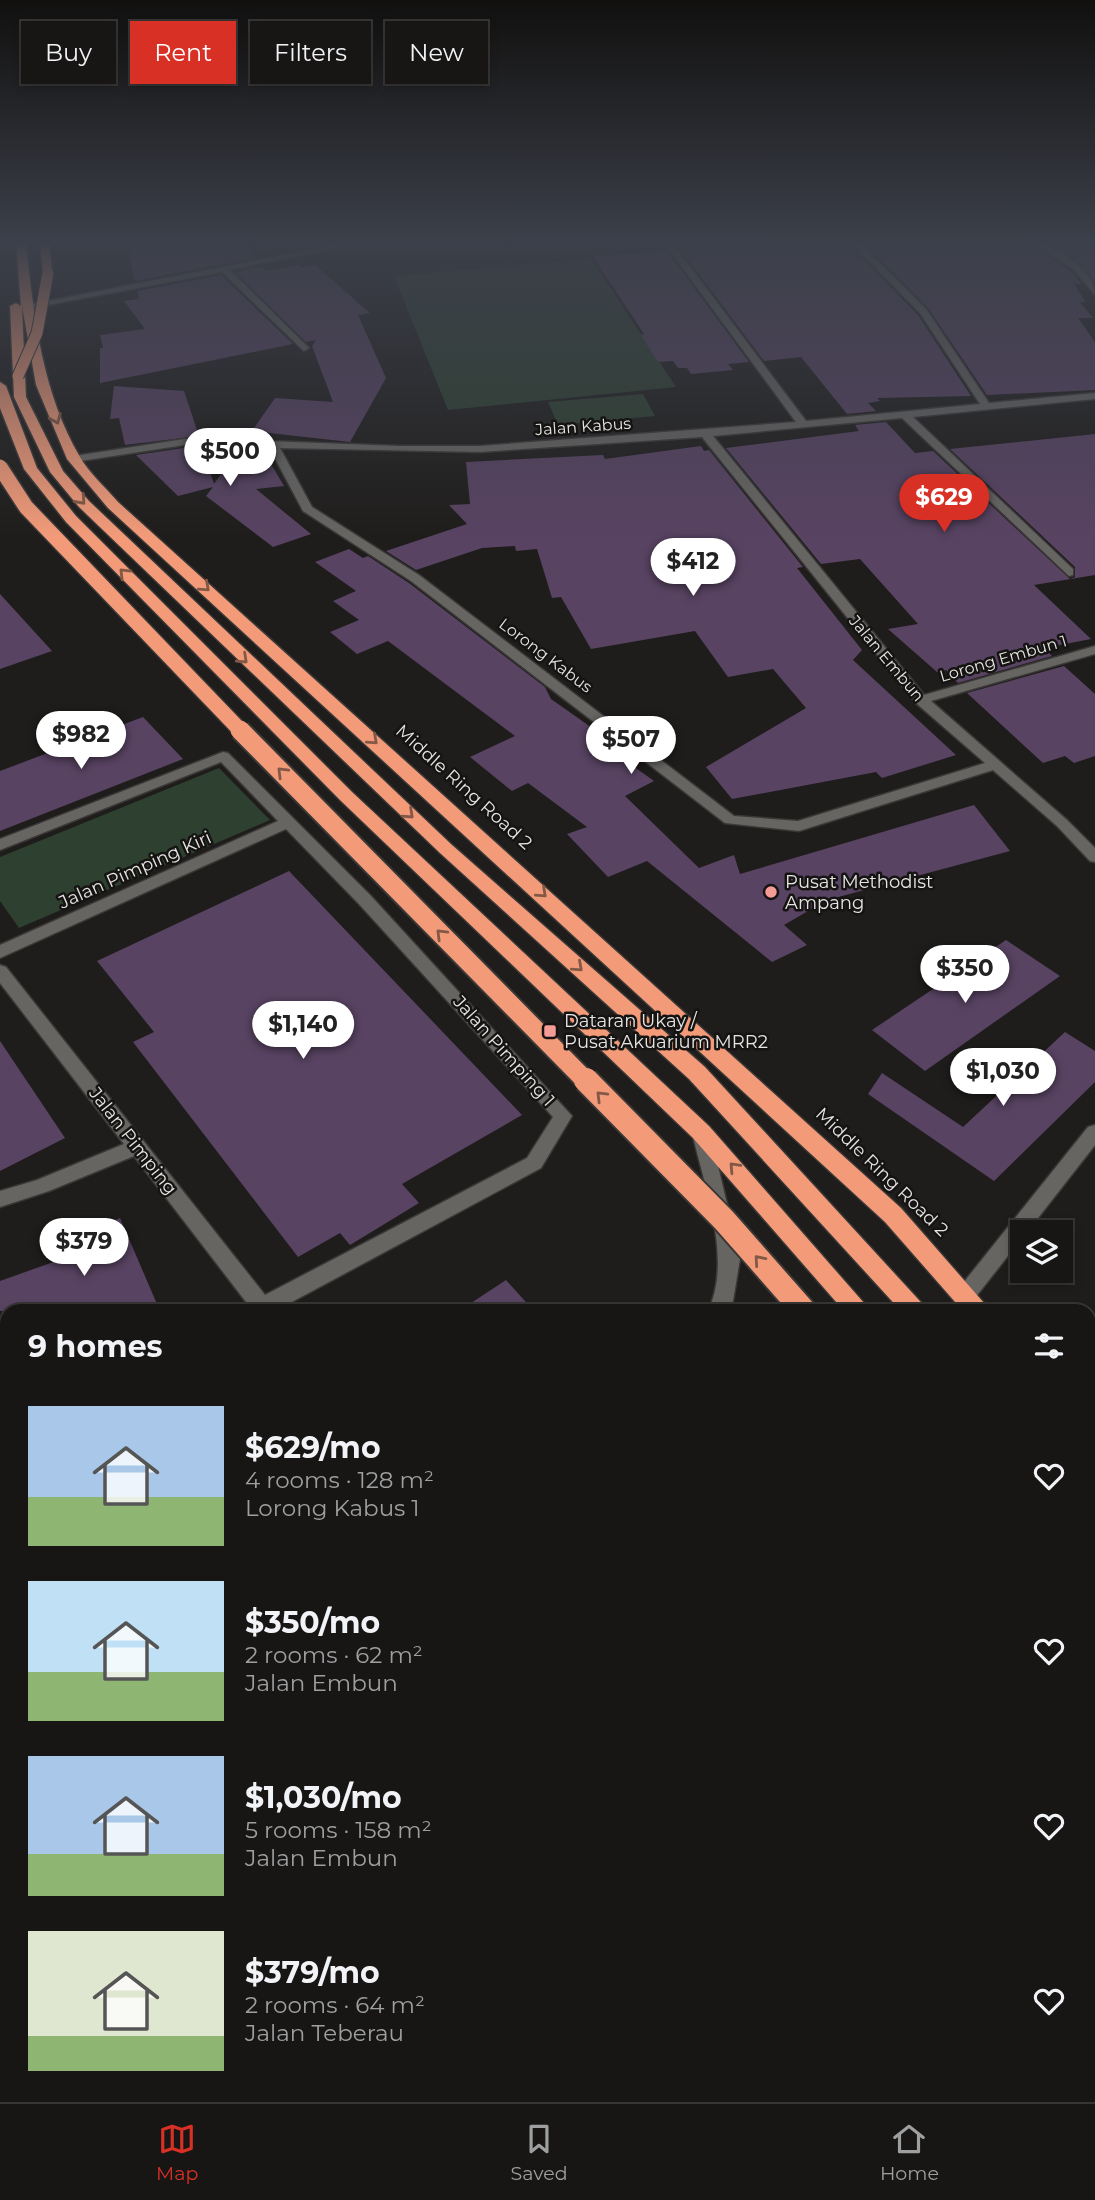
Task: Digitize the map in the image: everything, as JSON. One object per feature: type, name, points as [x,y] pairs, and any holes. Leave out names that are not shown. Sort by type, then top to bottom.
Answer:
[{"type":"highway","points":[[17,342],[20,397],[31,424],[57,472],[84,504],[216,633],[446,849],[697,1073],[911,1304]]},
{"type":"highway","points":[[18,376],[33,342]]},
{"type":"highway","name":"Middle Ring Road 2","points":[[34,342],[42,385],[74,459],[113,505],[893,1215],[974,1304]]},
{"type":"highway","points":[[0,386],[31,469],[71,519],[346,796],[701,1132],[853,1304]]},
{"type":"highway","points":[[0,467],[36,517],[253,743],[724,1220],[798,1304]]},
{"type":"street","points":[[298,342],[304,348]]},
{"type":"street","points":[[742,342],[804,425]]},
{"type":"street","points":[[944,342],[986,406]]},
{"type":"street","name":"Jalan Kabus","points":[[74,459],[191,441],[480,449],[705,434],[1095,396]]},
{"type":"street","points":[[1078,398],[1095,408]]},
{"type":"street","points":[[904,414],[1069,572]]},
{"type":"street","name":"Jalan Embun","points":[[705,434],[921,700],[1062,823],[1095,857]]},
{"type":"street","name":"Lorong Kabus","points":[[273,444],[307,509],[415,578],[730,820],[799,827],[994,765]]},
{"type":"street","name":"Lorong Embun 1","points":[[921,700],[1095,650]]},
{"type":"street","name":"Jalan Pimping 1","points":[[0,845],[223,756],[286,823],[365,900],[563,1116],[534,1163],[272,1304]]},
{"type":"street","name":"Jalan Pimping Kiri","points":[[0,952],[286,823]]},
{"type":"street","name":"Jalan Pimping","points":[[0,971],[259,1304]]},
{"type":"street","points":[[701,1132],[730,1259],[722,1304]]},
{"type":"street","points":[[967,1293],[1095,1132]]},
{"type":"street","points":[[0,1199],[42,1186],[137,1147]]},
{"type":"green space","points":[[421,342],[646,342],[676,387],[448,410]]},
{"type":"green space","points":[[643,394],[655,416],[558,425],[548,402]]},
{"type":"green space","points":[[219,768],[270,820],[19,928],[0,901],[0,857]]},
{"type":"building","points":[[102,342],[293,344],[100,383],[100,348],[103,348]]},
{"type":"building","points":[[315,342],[370,342],[386,378],[350,442],[252,431],[255,438],[247,438],[275,398],[333,402],[312,346]]},
{"type":"building","points":[[645,342],[734,342],[749,362],[728,364],[733,370],[691,374],[687,368],[678,368],[673,361],[658,362]]},
{"type":"building","points":[[750,342],[936,342],[971,396],[877,398],[880,401],[868,403],[876,411],[847,414],[801,357],[764,361]]},
{"type":"building","points":[[951,342],[1095,342],[1095,390],[987,395]]},
{"type":"building","points":[[114,386],[184,391],[199,436],[125,445],[119,418],[110,419]]},
{"type":"building","points":[[886,422],[915,453],[933,451],[1070,579],[1075,577],[1075,567],[950,449],[1095,434],[1095,575],[1034,585],[1091,639],[1044,648],[1052,656],[958,683],[946,670],[937,672],[888,629],[918,624],[860,559],[821,564],[726,448],[859,431],[855,425]]},
{"type":"building","points":[[701,446],[704,451],[709,450],[803,567],[797,568],[862,650],[853,660],[956,755],[882,778],[876,772],[732,799],[706,767],[806,708],[773,669],[728,677],[695,631],[591,649],[561,597],[552,598],[537,549],[516,551],[515,546],[482,548],[416,570],[386,551],[467,524],[449,505],[470,504],[466,462],[603,455],[605,459]]},
{"type":"building","points":[[202,447],[214,484],[239,448],[262,449],[284,486],[256,489],[311,534],[273,547],[206,496],[213,487],[178,496],[136,455]]},
{"type":"building","points":[[349,549],[363,558],[368,556],[409,583],[545,687],[551,699],[612,742],[605,746],[654,781],[625,796],[699,868],[734,855],[740,874],[974,805],[1010,851],[827,900],[784,925],[807,945],[772,962],[647,861],[608,877],[567,834],[587,827],[528,783],[512,791],[470,757],[515,736],[388,641],[357,654],[330,632],[359,620],[333,601],[356,591],[315,562]]},
{"type":"building","points":[[0,594],[52,651],[0,669]]},
{"type":"building","points":[[1064,666],[1095,694],[1095,756],[1074,763],[1065,756],[1043,763],[967,693]]},
{"type":"building","points":[[143,717],[183,759],[0,831],[0,771]]},
{"type":"building","points":[[289,871],[522,1115],[402,1184],[419,1203],[350,1245],[340,1233],[298,1257],[133,1042],[154,1032],[97,961]]},
{"type":"building","points":[[1006,940],[1060,976],[925,1071],[872,1030]]},
{"type":"building","points":[[1065,1032],[1095,1051],[1095,1082],[994,1181],[868,1094],[882,1073],[963,1127]]},
{"type":"building","points":[[0,1041],[65,1138],[0,1171]]},
{"type":"building","points":[[120,1218],[157,1304],[0,1304],[0,1281],[59,1260],[54,1246]]},
{"type":"building","points":[[506,1280],[528,1304],[470,1304]]},
{"type":"place","name":"Pusat Methodist Ampang","points":[[771,892]]},
{"type":"place","name":"Dataran Ukay / Pusat Akuarium MRR2","points":[[550,1031]]}]
